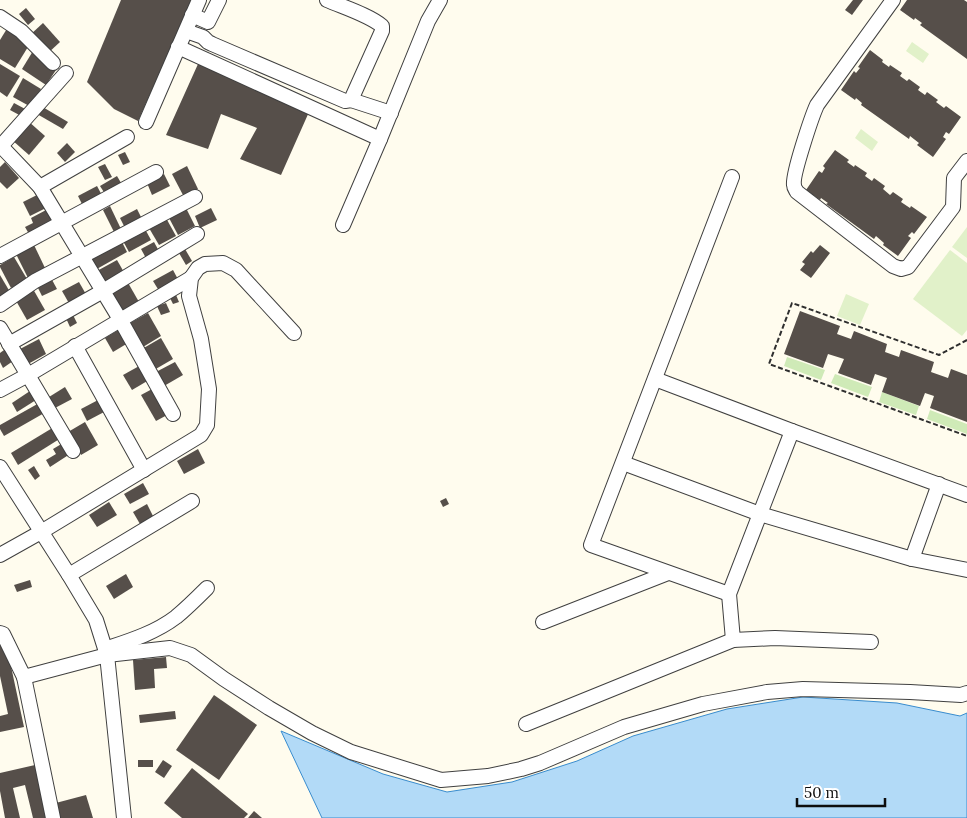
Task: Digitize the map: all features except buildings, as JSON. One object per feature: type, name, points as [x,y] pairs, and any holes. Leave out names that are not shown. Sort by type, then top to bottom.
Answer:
[{"type":"street","points":[[146,122],[199,0]]},
{"type":"street","points":[[203,37],[219,0]]},
{"type":"street","points":[[327,0],[370,18],[382,26],[382,31],[352,100]]},
{"type":"street","points":[[343,225],[428,20],[440,0]]},
{"type":"street","points":[[893,0],[817,105],[812,115],[793,184],[797,192],[892,266],[901,269],[908,267],[953,207],[954,178],[967,161]]},
{"type":"street","points":[[192,15],[208,22]]},
{"type":"street","points":[[0,17],[21,31],[53,63]]},
{"type":"street","points":[[186,30],[203,37],[208,42],[221,48],[345,101],[352,100],[391,113]]},
{"type":"street","points":[[178,48],[380,138]]},
{"type":"street","points":[[66,73],[1,146],[40,187],[121,321],[173,414]]},
{"type":"street","points":[[40,187],[127,137]]},
{"type":"street","points":[[0,256],[156,172]]},
{"type":"street","points":[[729,594],[591,545],[732,177]]},
{"type":"street","points":[[0,305],[36,281],[195,197]]},
{"type":"street","points":[[9,344],[103,291],[196,234]]},
{"type":"street","points":[[0,390],[121,321],[191,278],[198,268],[206,264],[223,263],[236,270],[294,333]]},
{"type":"street","points":[[0,555],[201,435],[207,425],[208,389],[201,339],[189,296],[191,278]]},
{"type":"street","points":[[0,328],[73,451]]},
{"type":"street","points":[[75,346],[144,470]]},
{"type":"street","points":[[655,379],[967,495]]},
{"type":"street","points":[[733,640],[729,594],[792,431]]},
{"type":"street","points":[[623,463],[760,514],[912,559],[967,570]]},
{"type":"street","points":[[0,467],[96,620],[106,652],[124,818]]},
{"type":"street","points":[[912,559],[938,484]]},
{"type":"street","points":[[69,575],[192,501]]},
{"type":"street","points":[[543,622],[668,573]]},
{"type":"street","points":[[24,677],[106,652],[147,633],[175,618],[208,588]]},
{"type":"street","points":[[0,633],[3,634],[24,677],[53,818]]},
{"type":"street","points":[[526,724],[733,640],[774,638],[871,642]]},
{"type":"street","points":[[106,652],[170,648],[180,650],[191,655],[268,708],[312,733],[351,752],[441,780],[488,776],[521,769],[540,763],[624,727],[703,704],[767,692],[803,689],[961,695],[967,693]]},
{"type":"path","points":[[967,340],[939,355],[792,302],[769,364],[967,436]]},
{"type":"green space","points":[[912,42],[929,54],[923,63],[906,51]]},
{"type":"green space","points":[[861,129],[878,142],[872,151],[855,138]]},
{"type":"green space","points":[[967,227],[967,258],[952,247]]},
{"type":"green space","points":[[950,250],[967,263],[967,330],[962,336],[913,299]]},
{"type":"green space","points":[[846,294],[869,304],[860,325],[837,316]]},
{"type":"green space","points":[[787,357],[825,370],[821,380],[784,366]]},
{"type":"green space","points":[[835,374],[872,387],[868,397],[831,383]]},
{"type":"green space","points":[[882,392],[919,406],[916,415],[879,402]]},
{"type":"green space","points":[[930,410],[967,424],[967,434],[927,419]]},
{"type":"water","points":[[803,697],[897,703],[960,716],[967,713],[967,818],[322,818],[281,731],[383,774],[447,792],[512,782],[577,761],[633,736],[727,709]]}]
